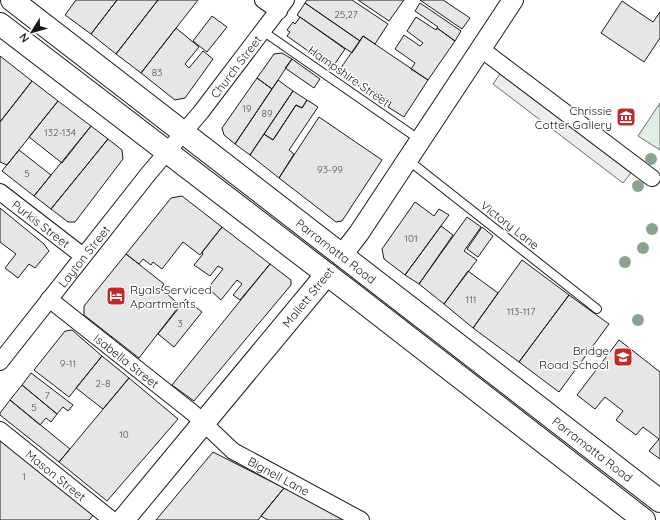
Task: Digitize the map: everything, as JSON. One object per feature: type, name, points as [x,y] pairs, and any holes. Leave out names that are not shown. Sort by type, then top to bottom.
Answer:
[{"type":"main road","name":"Parramatta Road","points":[[12,0],[660,501]]},
{"type":"main road","name":"Parramatta Road","points":[[0,24],[327,274],[644,520]]},
{"type":"main road","name":"Mallett Street","points":[[123,520],[342,255]]},
{"type":"street","points":[[263,0],[283,6]]},
{"type":"street","name":"Mallett Street","points":[[342,255],[359,233],[513,0]]},
{"type":"street","name":"Church Street","points":[[167,152],[201,112],[283,6]]},
{"type":"street","points":[[481,49],[652,178]]},
{"type":"street","name":"Layton Street","points":[[0,362],[167,152]]},
{"type":"street","name":"Purkis Street","points":[[0,192],[83,256]]},
{"type":"street","name":"Isabella Street","points":[[49,299],[204,423]]},
{"type":"street","name":"Bignell Lane","points":[[204,423],[233,451],[361,520]]},
{"type":"street","name":"Mason Street","points":[[0,430],[112,520]]},
{"type":"lane","name":"Hampshire Street","points":[[264,32],[420,140]]},
{"type":"lane","name":"Victory Lane","points":[[407,160],[597,309]]},
{"type":"green space","points":[[660,103],[660,150],[638,136]]},
{"type":"shaded area","points":[[500,74],[631,173],[623,183],[493,84]]},
{"type":"building","points":[[76,0],[117,0],[91,34],[65,15]]},
{"type":"building","points":[[117,0],[158,0],[116,54],[91,34]]},
{"type":"building","points":[[158,0],[198,0],[141,73],[116,54]]},
{"type":"building","points":[[307,0],[352,0],[388,24],[375,44],[363,36],[360,41],[305,3]]},
{"type":"building","points":[[358,0],[404,0],[389,21]]},
{"type":"building","points":[[420,0],[443,0],[470,18],[462,29]]},
{"type":"building","points":[[622,1],[653,22],[660,12],[660,38],[644,62],[601,33]]},
{"type":"building","points":[[305,3],[360,41],[352,53],[297,15]]},
{"type":"building","points":[[420,3],[461,31],[455,41],[415,11]]},
{"type":"building","points":[[212,16],[227,27],[207,52],[193,41]]},
{"type":"building","points":[[300,17],[345,49],[332,68],[287,36],[290,32],[287,30],[293,22],[295,24]]},
{"type":"building","points":[[416,17],[436,30],[437,28],[455,41],[428,80],[411,69],[415,63],[395,49],[404,35],[420,46],[423,43],[407,31]]},
{"type":"building","points":[[176,28],[199,47],[185,64],[189,68],[203,51],[213,59],[185,98],[175,100],[141,73]]},
{"type":"building","points":[[363,36],[428,80],[404,117],[388,107],[391,102],[369,87],[366,91],[338,72]]},
{"type":"building","points":[[282,53],[292,59],[272,89],[257,78],[274,54]]},
{"type":"building","points":[[0,56],[32,81],[0,122]]},
{"type":"building","points":[[292,59],[320,79],[314,88],[285,68]]},
{"type":"building","points":[[257,78],[272,89],[235,144],[224,135],[222,128]]},
{"type":"building","points":[[278,80],[293,91],[250,155],[235,144]]},
{"type":"building","points":[[32,81],[58,101],[7,165],[0,162],[0,122]]},
{"type":"building","points":[[293,91],[307,100],[302,108],[296,105],[273,140],[264,134]]},
{"type":"building","points":[[307,100],[318,107],[289,150],[294,154],[279,178],[250,155],[264,134],[273,140],[296,105],[302,108]]},
{"type":"building","points":[[58,101],[91,126],[62,163],[29,137]]},
{"type":"building","points":[[319,117],[382,160],[342,221],[336,222],[279,178]]},
{"type":"building","points":[[91,126],[108,139],[51,209],[34,196]]},
{"type":"building","points":[[108,139],[122,150],[123,159],[75,222],[68,222],[51,209]]},
{"type":"building","points":[[19,150],[51,175],[34,196],[2,171]]},
{"type":"building","points":[[182,196],[222,227],[200,255],[183,242],[162,269],[153,262],[151,265],[143,259],[139,264],[126,254],[171,198]]},
{"type":"building","points":[[415,202],[434,216],[439,209],[449,215],[405,275],[384,259],[382,249]]},
{"type":"building","points":[[0,208],[44,244],[49,251],[35,268],[29,264],[18,278],[5,268],[16,254],[0,242]]},
{"type":"building","points":[[467,217],[481,227],[464,251],[477,260],[444,304],[419,284]]},
{"type":"building","points":[[441,226],[453,235],[419,284],[405,275]]},
{"type":"building","points":[[222,227],[270,264],[240,300],[233,295],[242,284],[237,280],[221,300],[208,288],[223,269],[218,266],[210,276],[194,265],[203,254],[202,252]]},
{"type":"building","points":[[482,227],[493,236],[478,257],[467,249]]},
{"type":"building","points":[[126,254],[164,284],[161,289],[180,305],[139,358],[84,315],[84,306]]},
{"type":"building","points":[[522,260],[569,295],[519,362],[473,328]]},
{"type":"building","points":[[270,264],[291,280],[291,285],[194,401],[172,385]]},
{"type":"building","points":[[468,271],[498,293],[473,328],[444,304]]},
{"type":"building","points":[[569,295],[609,324],[559,392],[519,362]]},
{"type":"building","points":[[186,299],[202,312],[174,347],[158,334]]},
{"type":"building","points":[[72,330],[102,356],[69,397],[34,370],[65,331]]},
{"type":"building","points":[[619,340],[660,372],[660,459],[649,451],[659,439],[643,427],[636,435],[616,420],[623,411],[605,397],[595,409],[577,395]]},
{"type":"building","points":[[102,356],[129,378],[103,409],[76,388]]},
{"type":"building","points":[[31,373],[73,405],[68,411],[63,407],[57,414],[22,385]]},
{"type":"building","points":[[129,378],[178,419],[107,501],[59,462]]},
{"type":"building","points":[[22,385],[57,414],[51,422],[46,418],[40,425],[10,400]]},
{"type":"building","points":[[10,400],[70,449],[59,462],[0,415]]},
{"type":"building","points":[[0,439],[95,513],[89,520],[0,520]]},
{"type":"building","points":[[213,452],[284,488],[258,520],[156,520]]},
{"type":"building","points":[[284,488],[346,520],[268,520],[261,516]]},
{"type":"place","name":"Chrissie Cotter Gallery","points":[[626,117]]},
{"type":"place","name":"Ryals Serviced Apartments","points":[[116,296]]},
{"type":"place","name":"Bridge Road School","points":[[623,357]]}]
